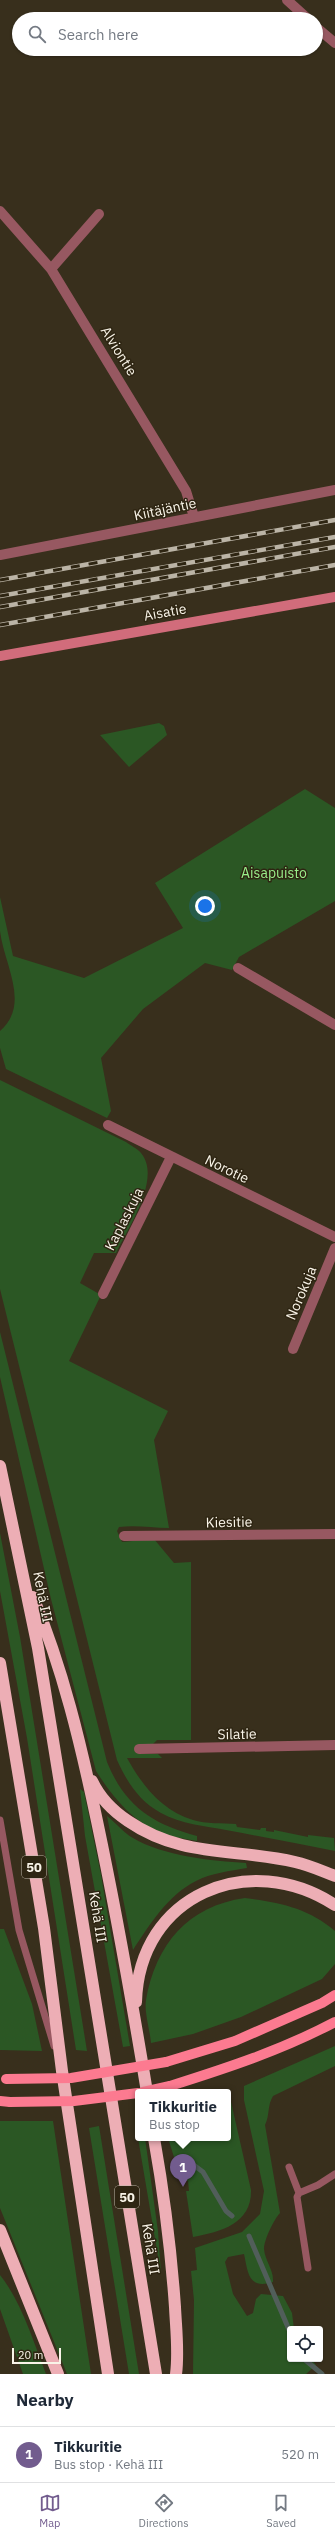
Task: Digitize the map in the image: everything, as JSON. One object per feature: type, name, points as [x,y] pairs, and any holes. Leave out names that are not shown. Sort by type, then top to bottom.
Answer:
[{"type":"highway","name":"Kehä III","points":[[0,1466],[38,1648],[156,2374]]},
{"type":"highway","points":[[23,1571],[52,1643],[85,1765],[146,2089]]},
{"type":"highway","name":"50","points":[[0,1663],[44,1928],[62,2071],[108,2374]]},
{"type":"highway","points":[[85,1765],[96,1790],[115,1812],[154,1837],[183,1847],[295,1862],[335,1876]]},
{"type":"highway","points":[[135,2023],[136,1989],[142,1960],[156,1933],[169,1918],[198,1895],[218,1886],[239,1882],[274,1882],[299,1887],[335,1905]]},
{"type":"highway","points":[[154,2141],[166,2211],[173,2274],[178,2360],[176,2374]]},
{"type":"highway","points":[[0,2230],[58,2374]]},
{"type":"main road","points":[[3,2079],[71,2078],[166,2062],[235,2041],[322,2003],[335,1994]]},
{"type":"main road","points":[[156,2089],[243,2063],[300,2040],[335,2022]]},
{"type":"main road","points":[[5,2101],[74,2101],[135,2093]]},
{"type":"street","points":[[287,0],[300,12]]},
{"type":"street","points":[[323,33],[335,43]]},
{"type":"street","name":"Alviontie","points":[[0,211],[51,269],[186,491],[194,517]]},
{"type":"street","points":[[51,269],[99,214]]},
{"type":"street","name":"Kiitäjäntie","points":[[0,555],[335,490]]},
{"type":"street","name":"Aisatie","points":[[0,656],[335,596]]},
{"type":"street","points":[[238,968],[335,1025]]},
{"type":"street","name":"Norotie","points":[[108,1125],[335,1237]]},
{"type":"street","name":"Kaplaskuja","points":[[103,1294],[171,1157]]},
{"type":"street","name":"Norokuja","points":[[293,1349],[335,1248]]},
{"type":"street","name":"Kiesitie","points":[[124,1536],[335,1534]]},
{"type":"street","name":"Silatie","points":[[139,1749],[335,1745]]},
{"type":"lane","points":[[0,1820],[19,1930],[62,2071]]},
{"type":"lane","points":[[289,2167],[299,2193],[297,2197],[308,2268]]},
{"type":"lane","points":[[299,2193],[318,2185],[335,2174]]},
{"type":"green space","points":[[159,723],[164,726],[167,735],[129,767],[100,735]]},
{"type":"green space","name":"Aisapuisto","points":[[305,789],[335,808],[335,901],[239,957],[232,970],[205,963],[143,1009],[101,1058],[111,1111],[107,1118],[6,1069],[0,1048],[0,1031],[9,1020],[14,1009],[15,996],[0,931],[0,897],[13,956],[84,978],[183,928],[155,883]]},
{"type":"green space","points":[[0,1080],[126,1142],[141,1153],[146,1163],[148,1176],[141,1203],[116,1253],[94,1253],[80,1283],[101,1295],[69,1361],[168,1411],[154,1440],[169,1528],[126,1526],[119,1527],[117,1531],[122,1542],[154,1539],[174,1563],[191,1562],[191,1740],[157,1740],[152,1745],[137,1746],[139,1754],[158,1754],[162,1758],[127,1758],[139,1778],[154,1796],[162,1804],[182,1816],[203,1822],[236,1824],[237,1827],[260,1830],[261,1828],[266,1828],[266,1831],[274,1832],[274,1830],[308,1837],[308,1835],[334,1838],[335,1851],[193,1824],[169,1817],[153,1808],[140,1797],[125,1776],[117,1760],[0,1289]]},
{"type":"green space","points":[[0,1332],[107,1762],[122,1790],[142,1811],[166,1826],[197,1836],[197,1841],[169,1836],[146,1826],[118,1801],[96,1771],[51,1599],[0,1377]]},
{"type":"green space","points":[[0,1533],[20,1637],[87,2051],[76,2050],[27,1738],[0,1591]]},
{"type":"green space","points":[[80,1789],[84,1792],[101,1875],[130,2046],[123,2047],[85,1836]]},
{"type":"green space","points":[[107,1816],[123,1831],[145,1844],[173,1853],[203,1859],[246,1863],[247,1868],[208,1876],[186,1887],[160,1911],[133,1950]]},
{"type":"green space","points":[[245,1898],[293,1907],[325,1923],[335,1931],[335,1964],[322,1979],[241,2017],[193,2034],[151,2043],[146,2000],[151,1980],[167,1945],[178,1931],[191,1919],[207,1909],[225,1902]]},
{"type":"green space","points":[[0,1929],[4,1929],[32,2004],[42,2051],[0,2050]]},
{"type":"green space","points":[[335,2046],[335,2066],[273,2096],[270,2103],[268,2118],[265,2125],[280,2213],[270,2230],[264,2245],[264,2249],[272,2273],[273,2282],[258,2284],[254,2281],[248,2273],[244,2254],[228,2257],[225,2262],[233,2294],[247,2316],[253,2313],[256,2299],[261,2294],[283,2296],[292,2313],[294,2326],[287,2326],[287,2362],[314,2362],[316,2365],[306,2374],[193,2374],[194,2300],[191,2271],[197,2270],[195,2248],[242,2232],[260,2214],[264,2191],[244,2100],[244,2086]]},
{"type":"green space","points":[[231,2102],[251,2190],[250,2201],[241,2218],[224,2229],[193,2237],[186,2191],[189,2191],[188,2181],[185,2181],[183,2173],[179,2173],[169,2141],[231,2141]]},
{"type":"green space","points":[[0,2121],[53,2121],[91,2374],[67,2374],[0,2208]]},
{"type":"green space","points":[[99,2126],[139,2374],[129,2374],[89,2128]]},
{"type":"green space","points":[[139,2141],[145,2141],[158,2231],[161,2274]]},
{"type":"green space","points":[[0,2275],[8,2285],[21,2310],[46,2374],[23,2374],[0,2309]]},
{"type":"waterway","points":[[183,2157],[203,2172],[226,2211],[232,2216]]},
{"type":"waterway","points":[[249,2236],[287,2326]]},
{"type":"waterway","points":[[308,2362],[322,2374]]},
{"type":"railway","points":[[0,580],[335,520]]},
{"type":"railway","points":[[0,596],[335,537]]},
{"type":"railway","points":[[0,607],[335,547]]},
{"type":"railway","points":[[0,625],[335,565]]},
{"type":"place","name":"Tikkuritie","points":[[183,2187]]}]
